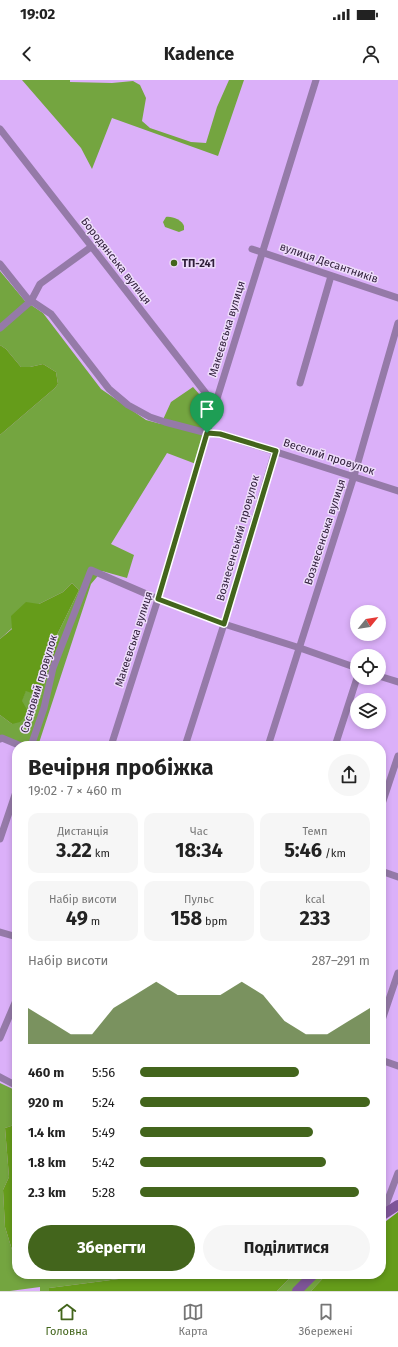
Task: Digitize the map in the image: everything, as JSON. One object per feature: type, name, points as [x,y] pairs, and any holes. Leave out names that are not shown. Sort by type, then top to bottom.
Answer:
[{"type":"street","name":"Макеєвська вулиця","points":[[113,741],[158,599],[215,405],[316,80]]},
{"type":"street","name":"Бородянська вулиця","points":[[0,129],[215,405]]},
{"type":"street","points":[[0,328],[32,301],[40,284],[91,247]]},
{"type":"street","name":"вулиця Десантників","points":[[252,249],[398,298]]},
{"type":"street","name":"Веселий провулок","points":[[0,264],[27,298],[51,314],[109,389],[128,405],[150,417],[207,433],[220,434],[398,491]]},
{"type":"street","points":[[300,382],[331,276]]},
{"type":"street","name":"Вознесенська вулиця","points":[[270,741],[354,476],[398,323]]},
{"type":"street","name":"Вознесенський провулок","points":[[187,741],[224,624],[276,451]]},
{"type":"street","name":"Сосновий провулок","points":[[34,741],[44,708],[53,668],[91,570],[158,599]]},
{"type":"street","points":[[158,599],[224,624],[350,666]]},
{"type":"street","points":[[386,678],[398,682]]},
{"type":"street","points":[[337,741],[355,685]]},
{"type":"street","points":[[1,738],[12,742]]},
{"type":"street","points":[[386,792],[398,756]]},
{"type":"street","points":[[0,839],[12,804]]},
{"type":"street","points":[[386,873],[398,877]]},
{"type":"street","points":[[0,932],[12,936]]},
{"type":"street","points":[[386,1008],[398,973]]},
{"type":"street","points":[[0,1038],[12,1010]]},
{"type":"street","points":[[386,1062],[398,1066]]},
{"type":"street","points":[[0,1078],[12,1084]]},
{"type":"street","points":[[386,1203],[398,1173]]},
{"type":"street","points":[[386,1212],[398,1205]]},
{"type":"street","points":[[297,1291],[309,1279]]},
{"type":"green space","points":[[22,80],[70,80],[70,82],[112,83],[133,81],[140,85],[146,98],[142,121],[150,128],[191,142],[206,143],[217,107],[229,80],[244,80],[218,156],[112,118],[92,169],[81,148]]},
{"type":"green space","points":[[166,217],[179,220],[184,226],[184,230],[179,232],[165,227],[163,222]]},
{"type":"green space","points":[[0,271],[25,301],[43,313],[101,389],[146,420],[161,424],[171,402],[193,387],[213,410],[196,464],[167,453],[111,544],[134,555],[127,578],[102,571],[91,584],[40,741],[12,741],[12,744],[0,739],[0,715],[12,724],[26,690],[40,696],[57,635],[79,590],[72,583],[63,592],[39,604],[0,639],[0,435],[58,384],[56,372],[43,364],[30,367],[21,367],[6,349],[0,345]]},
{"type":"green space","points":[[0,345],[6,349],[21,367],[30,367],[43,364],[56,372],[58,384],[0,435]]},
{"type":"green space","points":[[72,583],[79,590],[57,635],[59,640],[40,696],[26,691],[22,701],[29,713],[20,722],[12,724],[0,715],[0,639],[12,629],[11,616],[26,602],[39,604],[63,592]]},
{"type":"green space","points":[[0,1083],[12,1089],[12,1126],[5,1128],[9,1177],[3,1190],[5,1227],[12,1250],[12,1279],[118,1279],[49,1288],[49,1291],[40,1291],[40,1287],[0,1291]]},
{"type":"green space","points":[[12,1126],[12,1250],[5,1227],[3,1190],[9,1177],[5,1128]]},
{"type":"green space","points":[[398,1212],[398,1291],[311,1291],[322,1279],[386,1279],[386,1221]]},
{"type":"green space","points":[[118,1279],[289,1279],[277,1291],[49,1291],[49,1288]]},
{"type":"green space","points":[[289,1279],[322,1279],[311,1291],[277,1291]]},
{"type":"place","name":"ТП-241","points":[[174,263]]},
{"type":"route","points":[[207,433],[220,434],[276,451],[224,624],[158,599],[207,433]]}]
